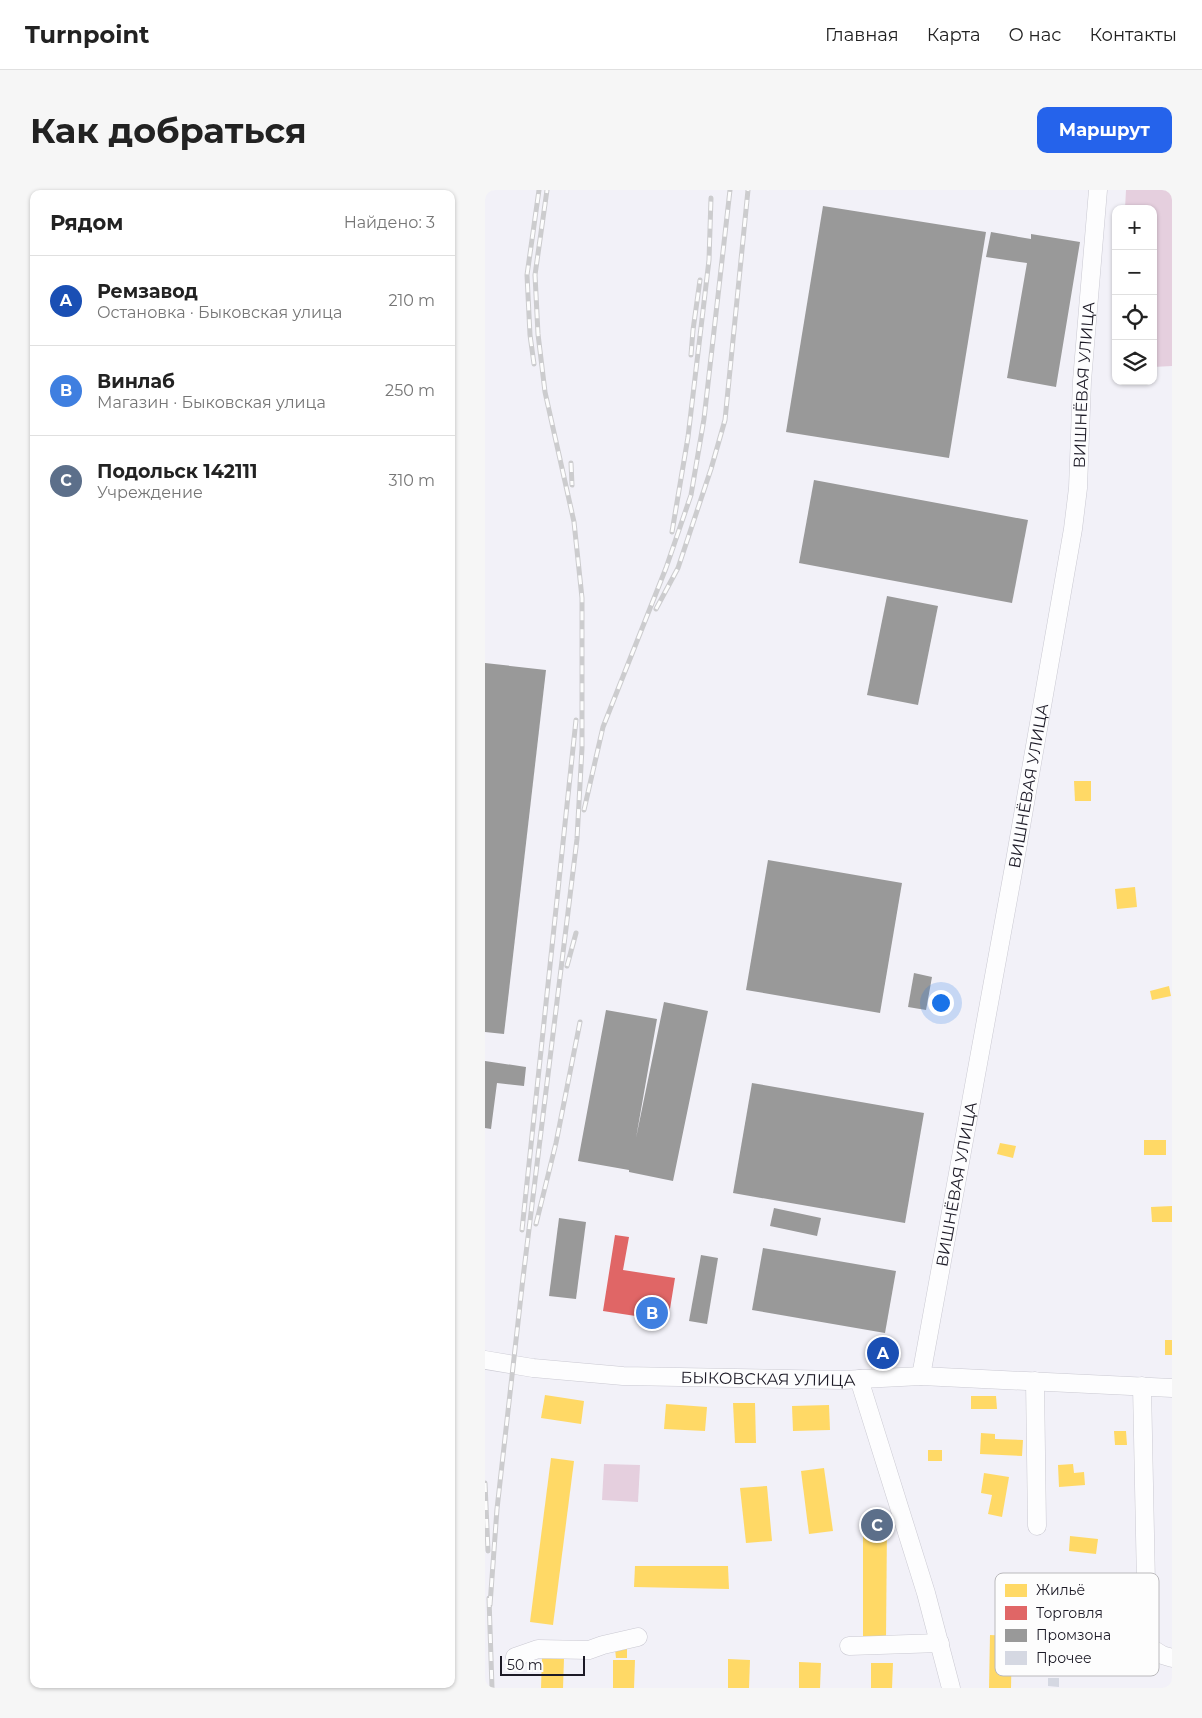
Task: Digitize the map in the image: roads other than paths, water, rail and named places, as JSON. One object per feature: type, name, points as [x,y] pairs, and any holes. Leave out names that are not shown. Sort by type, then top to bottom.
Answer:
[{"type":"street","name":"ВИШНЁВАЯ УЛИЦА","points":[[921,1376],[1015,862],[1073,529],[1077,488],[1082,380],[1098,190]]},
{"type":"street","name":"БЫКОВСКАЯ УЛИЦА","points":[[485,1360],[533,1368],[623,1376],[774,1380],[921,1376],[1172,1388]]},
{"type":"street","points":[[859,1379],[926,1593],[951,1688]]},
{"type":"street","points":[[1035,1381],[1037,1526]]},
{"type":"street","points":[[1142,1386],[1147,1573]]},
{"type":"street","points":[[515,1658],[538,1649],[589,1650],[638,1637]]},
{"type":"street","points":[[849,1646],[940,1644]]},
{"type":"street","points":[[1159,1653],[1172,1658]]},
{"type":"railway","points":[[534,364],[530,335],[527,275],[539,190]]},
{"type":"railway","points":[[490,1605],[497,1509],[523,1278],[577,839],[582,748],[582,598],[574,522],[545,392],[538,334],[535,275],[547,190]]},
{"type":"railway","points":[[584,810],[603,727],[666,568],[691,495],[704,419],[730,190]]},
{"type":"railway","points":[[656,609],[678,568],[725,420],[748,190]]},
{"type":"railway","points":[[672,532],[688,437],[709,260],[711,198]]},
{"type":"railway","points":[[691,355],[700,280]]},
{"type":"railway","points":[[571,463],[572,485]]},
{"type":"railway","points":[[522,1230],[576,720]]},
{"type":"railway","points":[[567,966],[576,933]]},
{"type":"railway","points":[[536,1224],[556,1143],[580,1022]]},
{"type":"railway","points":[[485,1483],[488,1551]]},
{"type":"railway","points":[[489,1598],[492,1688]]},
{"type":"place","name":"Винлаб","points":[[652,1313]]},
{"type":"place","name":"Ремзавод","points":[[883,1353]]},
{"type":"place","name":"Подольск 142111","points":[[877,1525]]}]
